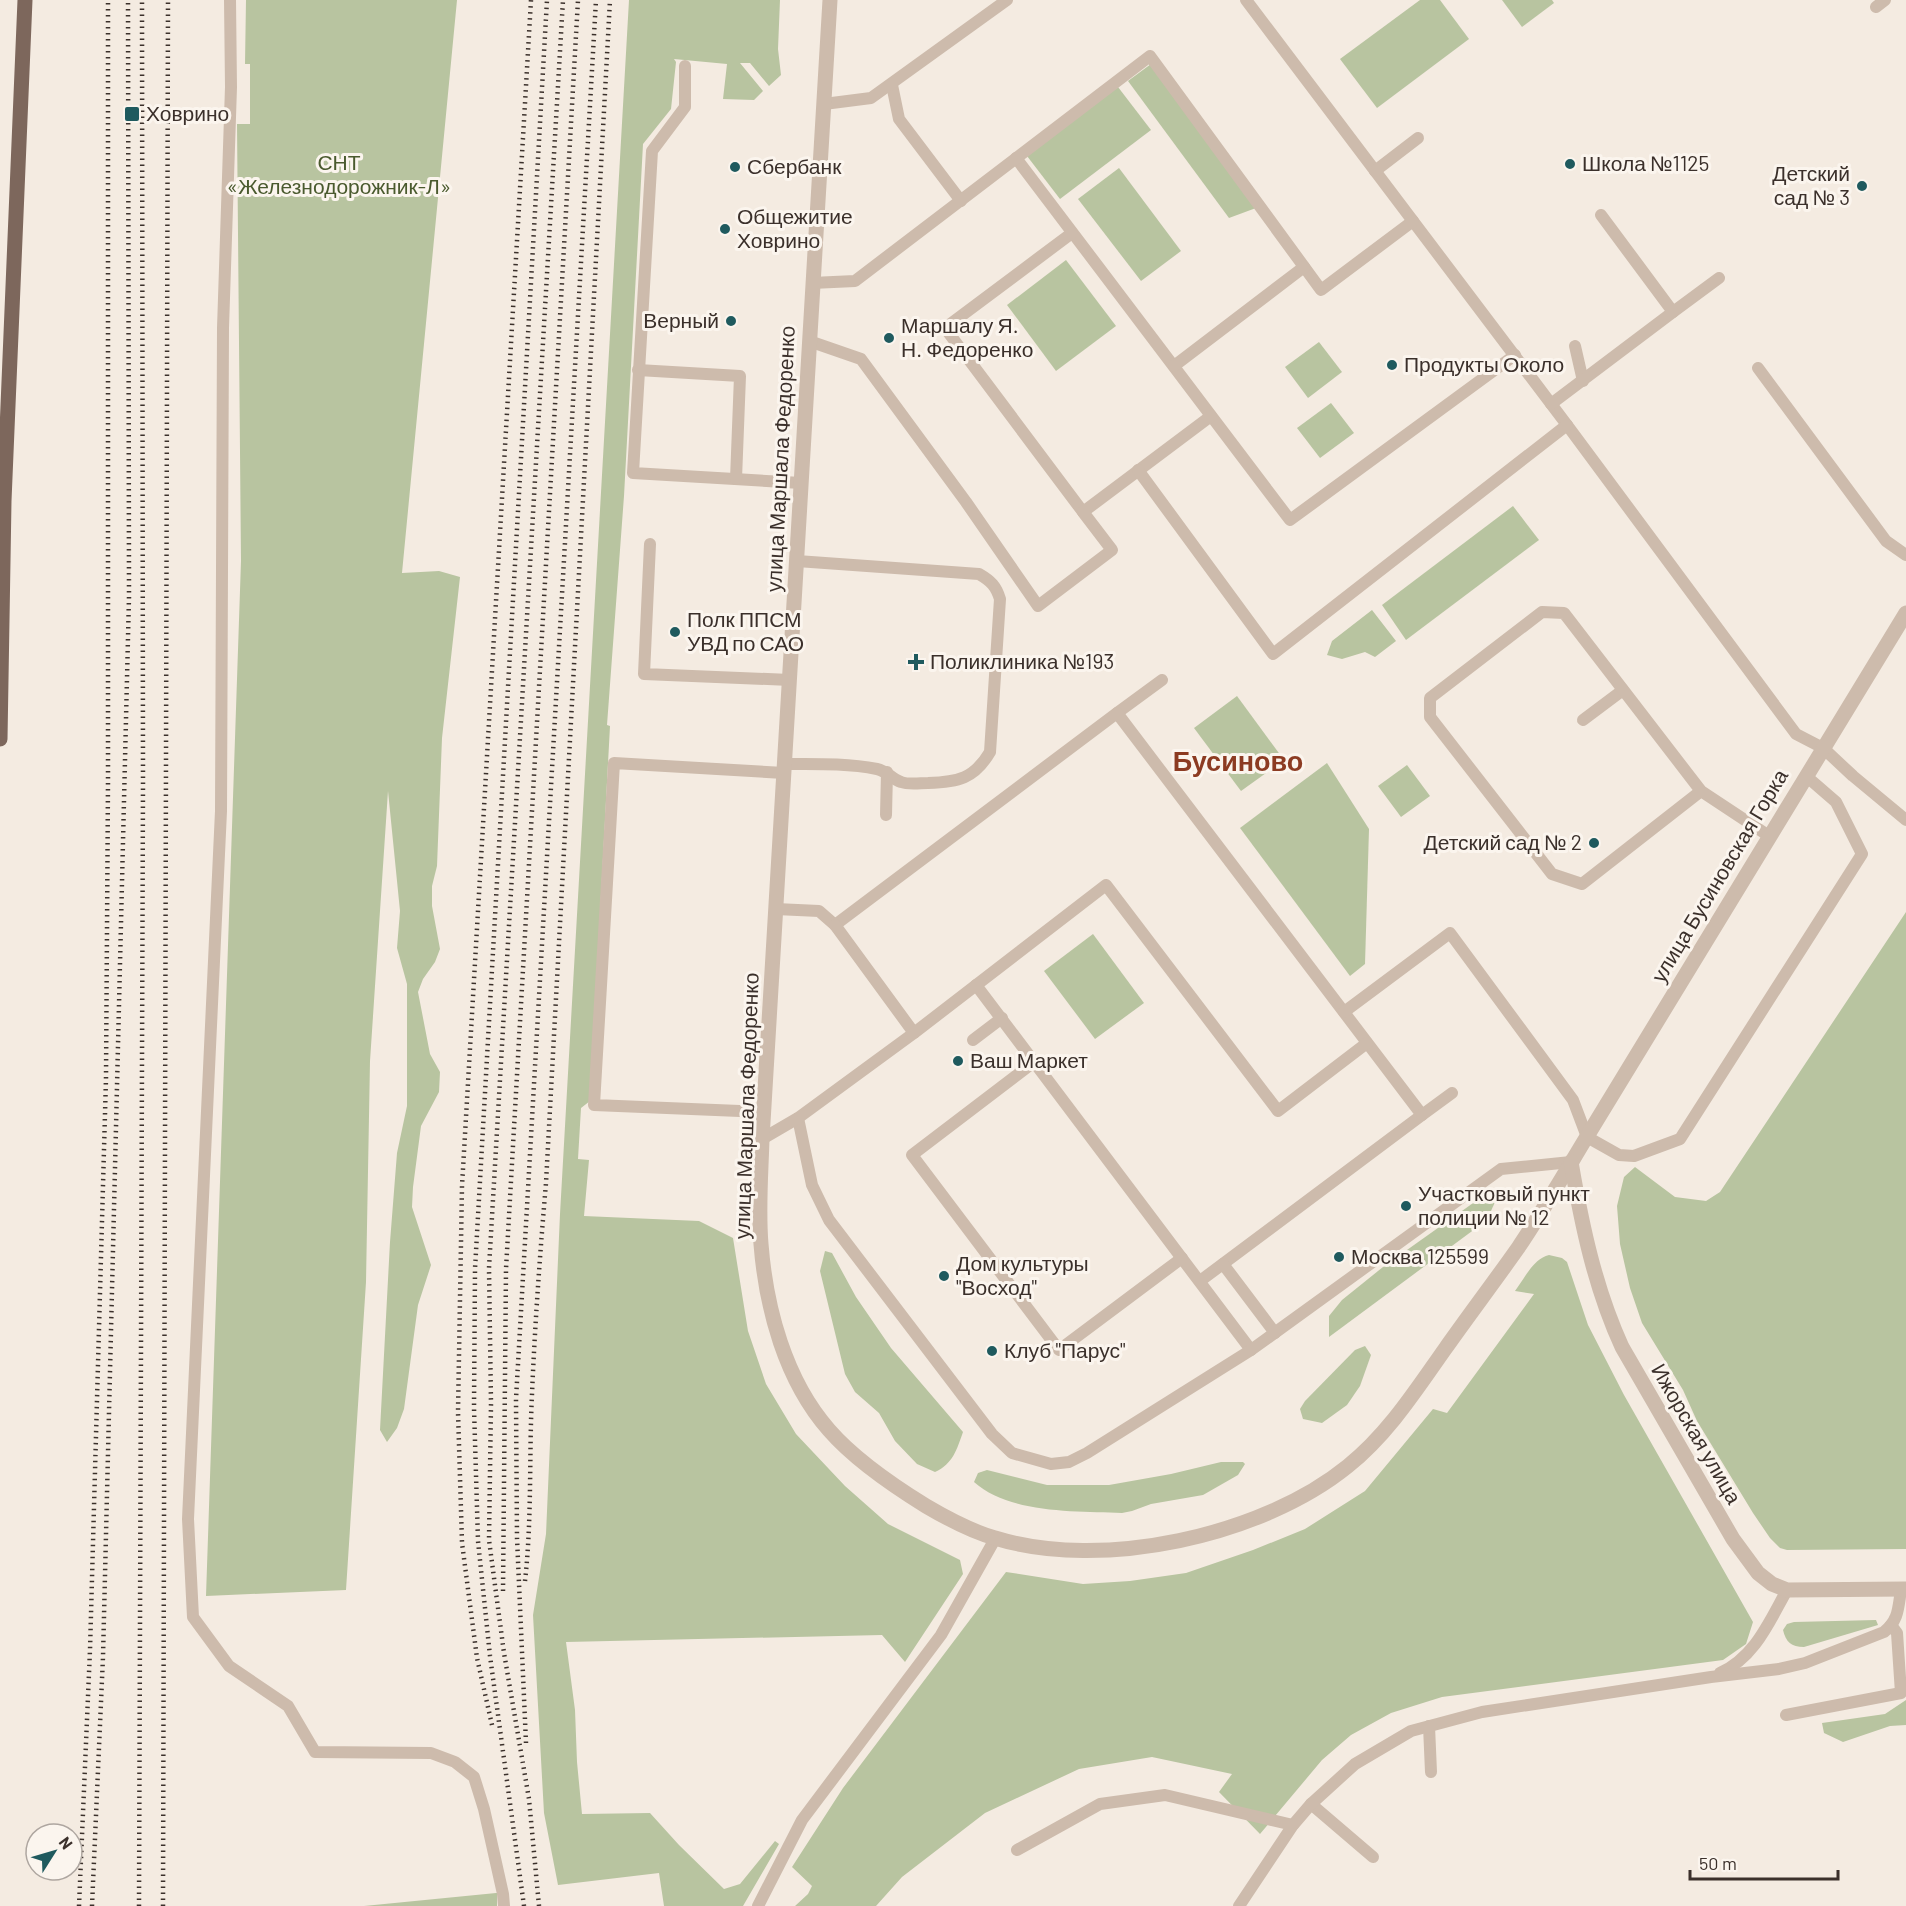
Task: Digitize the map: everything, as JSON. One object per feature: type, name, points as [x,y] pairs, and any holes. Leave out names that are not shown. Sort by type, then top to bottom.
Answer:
[{"type":"main road","points":[[0,739],[4,501],[25,0]]},
{"type":"street","name":"улица Маршала Федоренко","points":[[830,0],[762,1139],[760,1212],[761,1246],[767,1290],[786,1356],[799,1386],[825,1426],[841,1443],[892,1484],[957,1524],[995,1539],[1053,1550],[1083,1551],[1113,1550],[1182,1540],[1216,1532],[1247,1523],[1294,1502],[1327,1482],[1370,1447],[1403,1407],[1518,1247],[1571,1162]]},
{"type":"street","name":"улица Бусиновская Горка","points":[[1571,1162],[1906,613]]},
{"type":"street","name":"Ижорская улица","points":[[1571,1162],[1581,1218],[1600,1295],[1622,1347],[1733,1539],[1758,1573],[1772,1584],[1787,1590],[1904,1590]]},
{"type":"lane","points":[[230,0],[231,87],[223,328],[221,811],[188,1519],[193,1617],[229,1666],[288,1706],[315,1752],[431,1753],[454,1762],[474,1777],[489,1830],[504,1906]]},
{"type":"lane","points":[[824,104],[871,98],[1007,0]]},
{"type":"lane","points":[[1246,0],[1567,425],[1796,734],[1823,748],[1906,819]]},
{"type":"lane","points":[[812,282],[855,281],[1150,56],[1321,290],[1413,221]]},
{"type":"lane","points":[[685,66],[685,107],[652,151],[633,473],[801,483]]},
{"type":"lane","points":[[892,85],[899,119],[961,201]]},
{"type":"lane","points":[[1375,171],[1418,138]]},
{"type":"lane","points":[[1016,158],[1290,520],[1515,356]]},
{"type":"lane","points":[[1601,215],[1673,312]]},
{"type":"lane","points":[[809,340],[861,359],[966,502],[1038,606],[1112,550],[945,328],[1072,233]]},
{"type":"lane","points":[[1174,366],[1304,267]]},
{"type":"lane","points":[[1551,404],[1719,278]]},
{"type":"lane","points":[[1575,346],[1582,381]]},
{"type":"lane","points":[[1758,368],[1886,541],[1906,555]]},
{"type":"lane","points":[[638,370],[740,376],[736,479]]},
{"type":"lane","points":[[1083,512],[1211,416]]},
{"type":"lane","points":[[1138,470],[1273,654],[1567,425]]},
{"type":"lane","points":[[650,544],[644,674],[790,680]]},
{"type":"lane","points":[[764,1112],[594,1105],[614,763],[785,769],[847,765],[879,769],[901,782],[913,784],[950,782],[975,772],[990,752],[1000,599],[991,581],[980,574],[797,561]]},
{"type":"lane","points":[[1701,791],[1582,884],[1552,874],[1430,717],[1430,699],[1542,612],[1564,613],[1701,791],[1769,836]]},
{"type":"lane","points":[[835,925],[1161,680]]},
{"type":"lane","points":[[1583,720],[1623,690]]},
{"type":"lane","points":[[1117,713],[1422,1115]]},
{"type":"lane","points":[[886,815],[887,772]]},
{"type":"lane","points":[[1344,1012],[1450,933],[1573,1100],[1587,1137],[1619,1155],[1634,1156],[1680,1139],[1862,855],[1836,802],[1806,776]]},
{"type":"lane","points":[[762,1139],[798,1118],[914,1033],[1106,885],[1278,1111],[1367,1043]]},
{"type":"lane","points":[[777,909],[819,911],[835,925],[914,1033]]},
{"type":"lane","points":[[976,985],[1251,1350]]},
{"type":"lane","points":[[973,1040],[1002,1018]]},
{"type":"lane","points":[[1034,1062],[912,1155],[1059,1350],[1182,1258]]},
{"type":"lane","points":[[1200,1281],[1452,1093]]},
{"type":"lane","points":[[798,1118],[812,1185],[829,1220],[992,1434],[1012,1454],[1051,1464],[1069,1462],[1087,1453],[1251,1350],[1501,1169],[1571,1162]]},
{"type":"lane","points":[[1223,1264],[1275,1333]]},
{"type":"lane","points":[[758,1906],[802,1820],[941,1635],[995,1539]]},
{"type":"lane","points":[[1711,1677],[1728,1670],[1756,1645],[1787,1590]]},
{"type":"lane","points":[[1239,1906],[1293,1826],[1311,1804],[1355,1764],[1411,1731],[1482,1712],[1711,1677],[1779,1669],[1805,1663],[1884,1632],[1896,1618],[1904,1590]]},
{"type":"lane","points":[[1786,1715],[1901,1693],[1897,1633],[1892,1625]]},
{"type":"lane","points":[[1430,1726],[1431,1772]]},
{"type":"lane","points":[[1017,1850],[1100,1804],[1165,1795],[1293,1826]]},
{"type":"lane","points":[[1311,1804],[1373,1857]]},
{"type":"green space","name":"СНТ «Железнодорожник-Л»","points":[[246,0],[457,0],[402,573],[439,571],[460,577],[442,738],[437,866],[432,886],[432,906],[440,949],[418,992],[430,1054],[440,1072],[439,1092],[421,1126],[412,1207],[431,1265],[418,1305],[404,1409],[397,1428],[387,1442],[380,1430],[390,1242],[397,1153],[407,1106],[407,984],[397,948],[400,911],[388,791],[370,1061],[366,1282],[346,1590],[206,1596],[241,561],[237,124],[250,124],[250,64],[245,64]]},
{"type":"green space","points":[[629,0],[780,0],[778,49],[781,75],[769,86],[750,63],[740,63],[763,91],[754,100],[723,99],[727,64],[674,59],[676,62],[671,109],[643,144],[624,496],[607,725],[610,726],[590,1101],[581,1108],[578,1159],[589,1160],[584,1216],[699,1221],[733,1238],[748,1331],[766,1384],[796,1434],[845,1486],[888,1524],[960,1560],[963,1574],[905,1662],[882,1635],[566,1642],[575,1710],[582,1814],[650,1813],[724,1889],[740,1884],[775,1841],[779,1844],[743,1906],[664,1906],[659,1873],[558,1885],[544,1813],[533,1615],[546,1534],[560,1214]]},
{"type":"green space","points":[[1420,0],[1440,0],[1469,39],[1377,108],[1340,59]]},
{"type":"green space","points":[[1502,0],[1552,0],[1554,3],[1522,27]]},
{"type":"green space","points":[[1151,64],[1256,208],[1229,218],[1128,81]]},
{"type":"green space","points":[[1118,87],[1151,130],[1060,199],[1027,156]]},
{"type":"green space","points":[[1119,168],[1181,251],[1141,281],[1078,199]]},
{"type":"green space","points":[[1066,260],[1116,326],[1056,371],[1007,305]]},
{"type":"green space","points":[[1319,342],[1342,372],[1308,398],[1285,367]]},
{"type":"green space","points":[[1331,403],[1354,433],[1320,458],[1297,428]]},
{"type":"green space","points":[[1513,506],[1539,540],[1406,640],[1382,605]]},
{"type":"green space","points":[[1372,610],[1396,641],[1375,657],[1365,652],[1342,659],[1327,655],[1332,641]]},
{"type":"green space","points":[[1237,696],[1284,760],[1241,791],[1194,728]]},
{"type":"green space","points":[[1327,763],[1369,829],[1365,964],[1350,976],[1240,828]]},
{"type":"green space","points":[[1407,765],[1430,796],[1401,817],[1378,786]]},
{"type":"green space","points":[[1906,912],[1906,1549],[1787,1550],[1780,1548],[1770,1538],[1753,1513],[1697,1421],[1683,1390],[1642,1323],[1630,1288],[1620,1244],[1617,1206],[1624,1177],[1635,1167],[1675,1197],[1706,1201],[1720,1192]]},
{"type":"green space","points":[[1093,934],[1144,1003],[1095,1039],[1044,971]]},
{"type":"green space","points":[[1493,1192],[1495,1202],[1487,1220],[1329,1337],[1329,1316],[1342,1300],[1383,1267],[1483,1196]]},
{"type":"green space","points":[[825,1251],[832,1253],[856,1297],[891,1348],[963,1432],[956,1450],[941,1469],[935,1472],[917,1464],[895,1441],[879,1413],[855,1392],[845,1374],[820,1271]]},
{"type":"green space","points":[[1549,1255],[1562,1258],[1567,1262],[1588,1325],[1624,1395],[1753,1622],[1746,1644],[1723,1660],[1442,1697],[1391,1713],[1351,1735],[1322,1760],[1260,1834],[1219,1792],[1232,1774],[1152,1757],[1079,1769],[985,1813],[902,1877],[876,1906],[795,1906],[808,1894],[812,1886],[792,1867],[843,1788],[1006,1572],[1083,1584],[1130,1581],[1186,1573],[1305,1529],[1365,1491],[1433,1409],[1447,1413],[1534,1294],[1515,1291],[1538,1260]]},
{"type":"green space","points":[[1365,1346],[1371,1355],[1360,1386],[1347,1405],[1322,1423],[1303,1419],[1300,1409],[1305,1401],[1355,1350]]},
{"type":"green space","points":[[1221,1462],[1243,1462],[1245,1464],[1238,1475],[1203,1495],[1151,1504],[1122,1513],[1044,1509],[1006,1500],[974,1482],[978,1473],[987,1470],[1047,1485],[1109,1485]]},
{"type":"green space","points":[[1876,1620],[1878,1625],[1804,1647],[1790,1643],[1783,1630],[1787,1624],[1794,1622]]},
{"type":"green space","points":[[1906,1700],[1906,1725],[1890,1726],[1843,1742],[1824,1733],[1822,1723],[1885,1714]]},
{"type":"green space","points":[[496,1893],[497,1906],[364,1906]]},
{"type":"railway","points":[[79,1906],[90,1650],[106,1078],[108,0]]},
{"type":"railway","points":[[92,1906],[103,1657],[129,597],[128,0]]},
{"type":"railway","points":[[139,1906],[143,783],[142,0]]},
{"type":"railway","points":[[163,1906],[168,0]]},
{"type":"railway","points":[[492,1725],[477,1658],[462,1543],[458,1412],[462,1186],[531,0]]},
{"type":"railway","points":[[524,1906],[490,1656],[478,1541],[474,1408],[475,1269],[547,0]]},
{"type":"railway","points":[[539,1906],[529,1799],[504,1653],[489,1540],[491,1404],[489,1268],[563,0]]},
{"type":"railway","points":[[503,1591],[506,1269],[578,0]]},
{"type":"railway","points":[[526,1743],[517,1538],[516,1399],[596,0]]},
{"type":"railway","points":[[525,1581],[529,1534],[535,1341],[546,1183],[610,0]]},
{"type":"place","name":"Ховрино","points":[[132,114]]},
{"type":"place","name":"Школа №1125","points":[[1570,164]]},
{"type":"place","name":"Сбербанк","points":[[735,167]]},
{"type":"place","name":"Детский сад № 3","points":[[1862,186]]},
{"type":"place","name":"Общежитие Ховрино","points":[[725,229]]},
{"type":"place","name":"Верный","points":[[731,321]]},
{"type":"place","name":"Маршалу Я. Н. Федоренко","points":[[889,338]]},
{"type":"place","name":"Продукты Около","points":[[1392,365]]},
{"type":"place","name":"Полк ППСМ УВД по САО","points":[[675,632]]},
{"type":"place","name":"Поликлиника №193","points":[[916,662]]},
{"type":"place","name":"Детский сад № 2","points":[[1594,843]]},
{"type":"place","name":"Ваш Маркет","points":[[958,1061]]},
{"type":"place","name":"Участковый пункт полиции № 12","points":[[1406,1206]]},
{"type":"place","name":"Москва 125599","points":[[1339,1257]]},
{"type":"place","name":"Дом культуры \"Восход\"","points":[[944,1276]]},
{"type":"place","name":"Клуб \"Парус\"","points":[[992,1351]]},
{"type":"district","name":"Бусиново","points":[[1238,762]]}]
